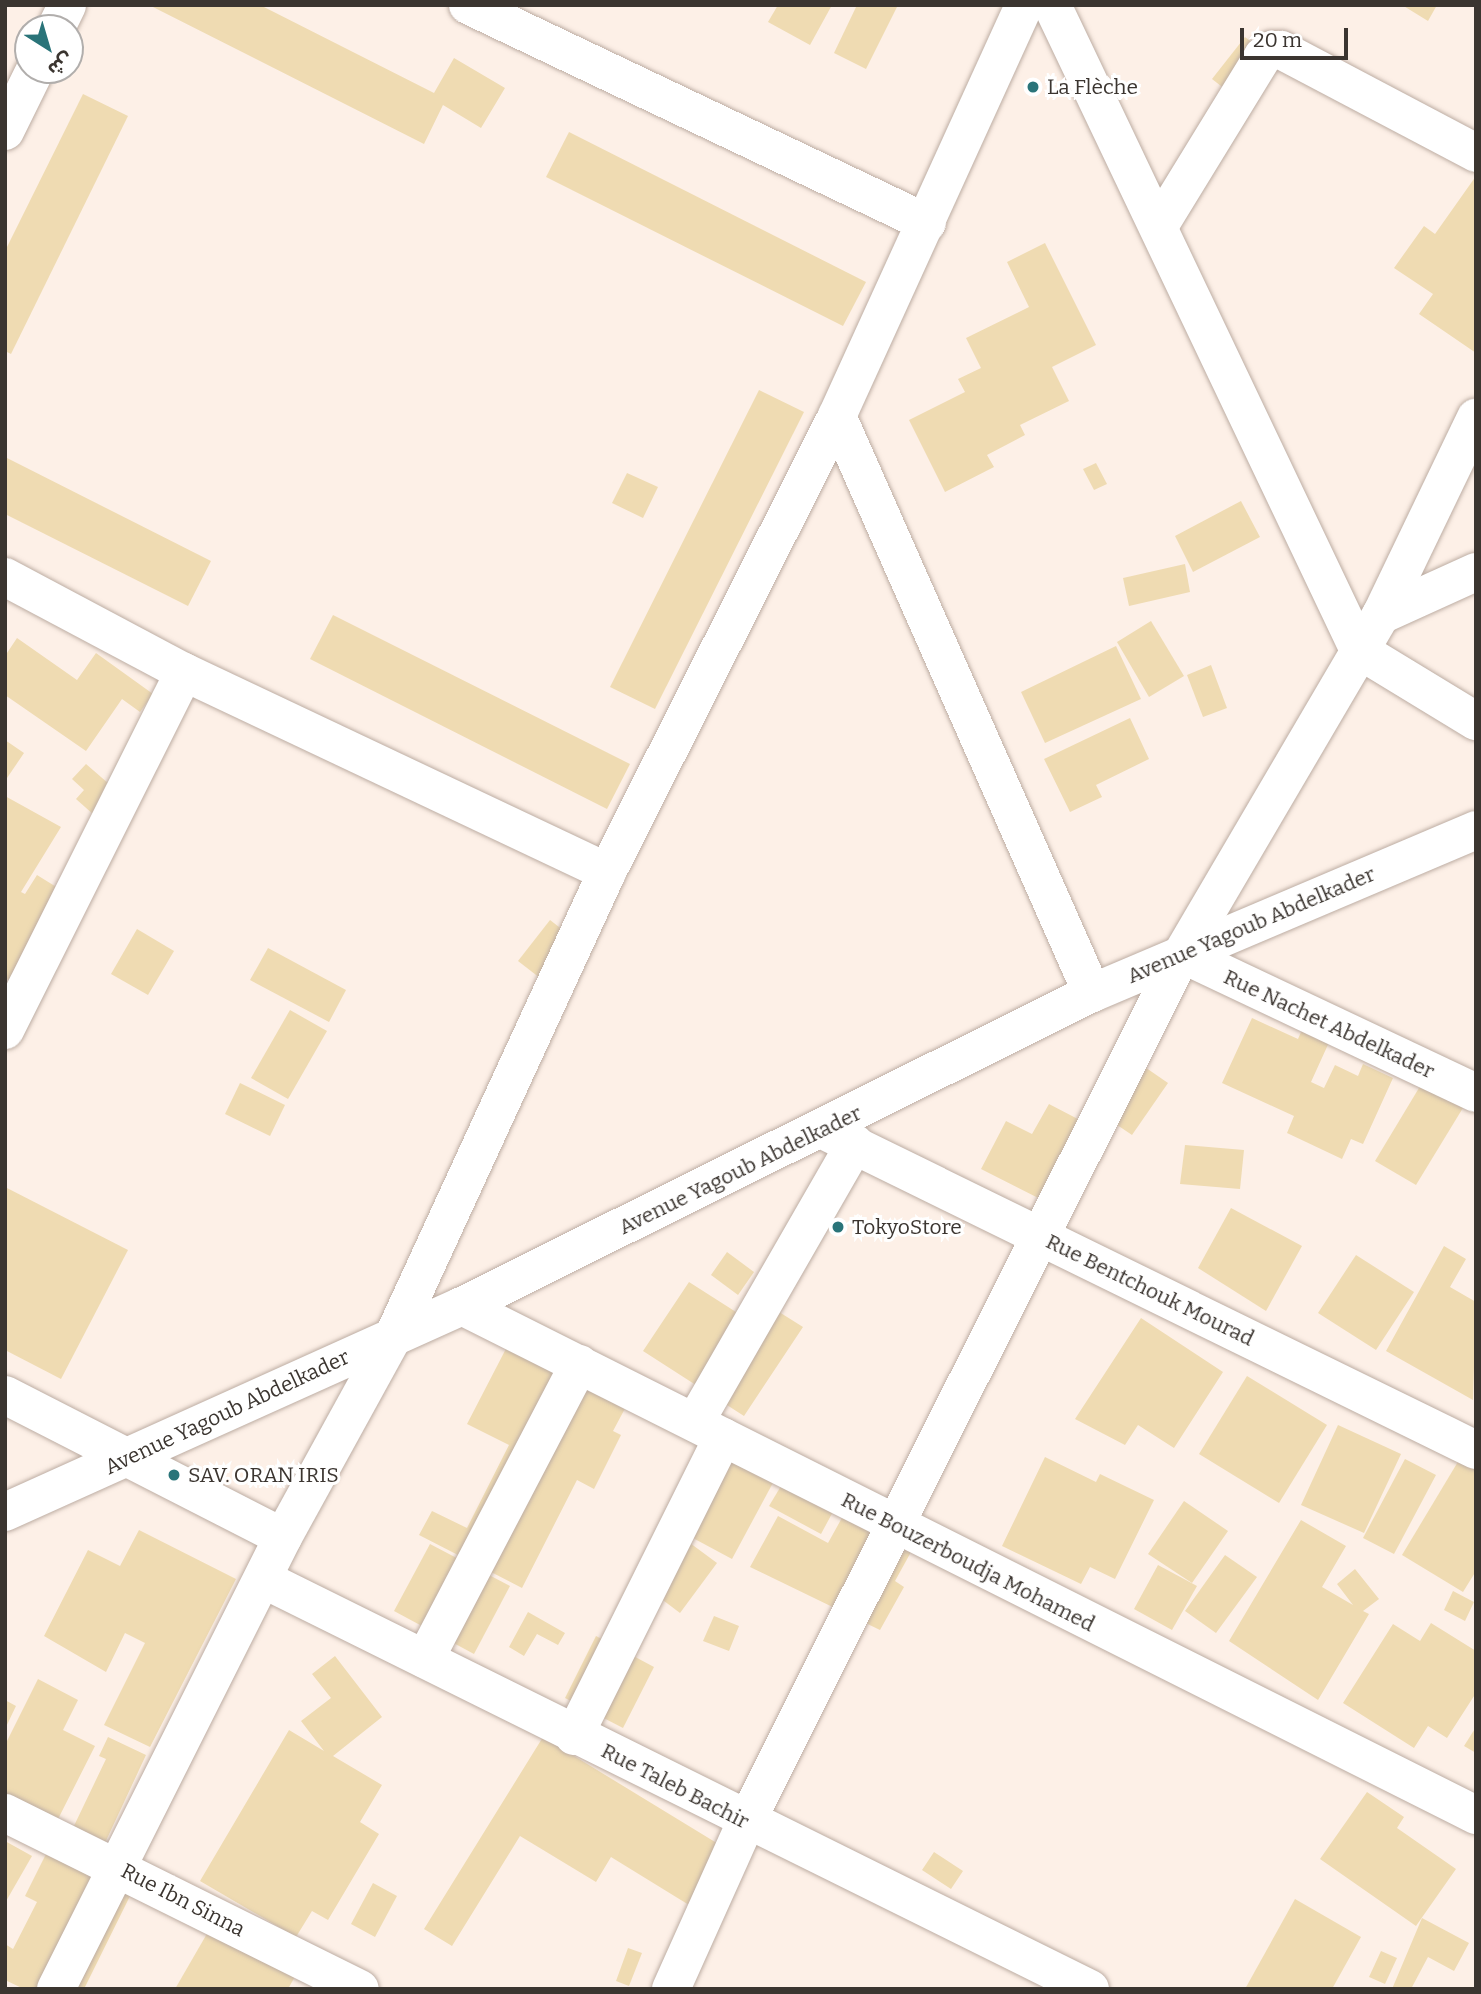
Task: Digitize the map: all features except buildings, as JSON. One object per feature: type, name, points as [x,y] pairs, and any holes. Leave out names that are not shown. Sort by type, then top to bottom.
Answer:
[{"type":"street","points":[[468,5],[927,223]]},
{"type":"street","points":[[56,1989],[114,1866],[283,1536],[395,1333],[607,872],[837,416],[1024,5]]},
{"type":"street","points":[[1052,5],[1359,650],[1476,721]]},
{"type":"street","points":[[1159,226],[1263,56],[1272,51],[1281,50],[1476,153]]},
{"type":"street","points":[[5,131],[28,84]]},
{"type":"street","points":[[837,416],[1092,993]]},
{"type":"street","points":[[671,1989],[746,1822],[1044,1238],[1182,954],[1381,615],[1476,418]]},
{"type":"street","points":[[1381,615],[1476,572]]},
{"type":"street","points":[[5,577],[184,672],[607,872]]},
{"type":"street","points":[[5,1030],[14,988],[184,672]]},
{"type":"street","name":"Avenue Yagoub Abdelkader","points":[[5,1512],[129,1459],[395,1333],[462,1306],[839,1137],[1092,993],[1476,831]]},
{"type":"street","name":"Rue Nachet Abdelkader","points":[[1182,954],[1476,1093]]},
{"type":"street","points":[[575,1736],[839,1137]]},
{"type":"street","name":"Rue Bentchouk Mourad","points":[[839,1137],[1476,1450]]},
{"type":"street","name":"Rue Bouzerboudja Mohamed","points":[[462,1306],[897,1528],[1476,1815]]},
{"type":"street","points":[[425,1658],[579,1364]]},
{"type":"street","points":[[5,1395],[283,1536]]},
{"type":"street","name":"Rue Taleb Bachir","points":[[262,1579],[425,1658],[746,1822],[1090,1989]]},
{"type":"street","name":"Rue Ibn Sinna","points":[[5,1812],[360,1989]]},
{"type":"place","name":"La Flèche","points":[[1033,87]]},
{"type":"place","name":"TokyoStore","points":[[838,1227]]},
{"type":"place","name":"SAV. ORAN IRIS","points":[[174,1475]]}]
